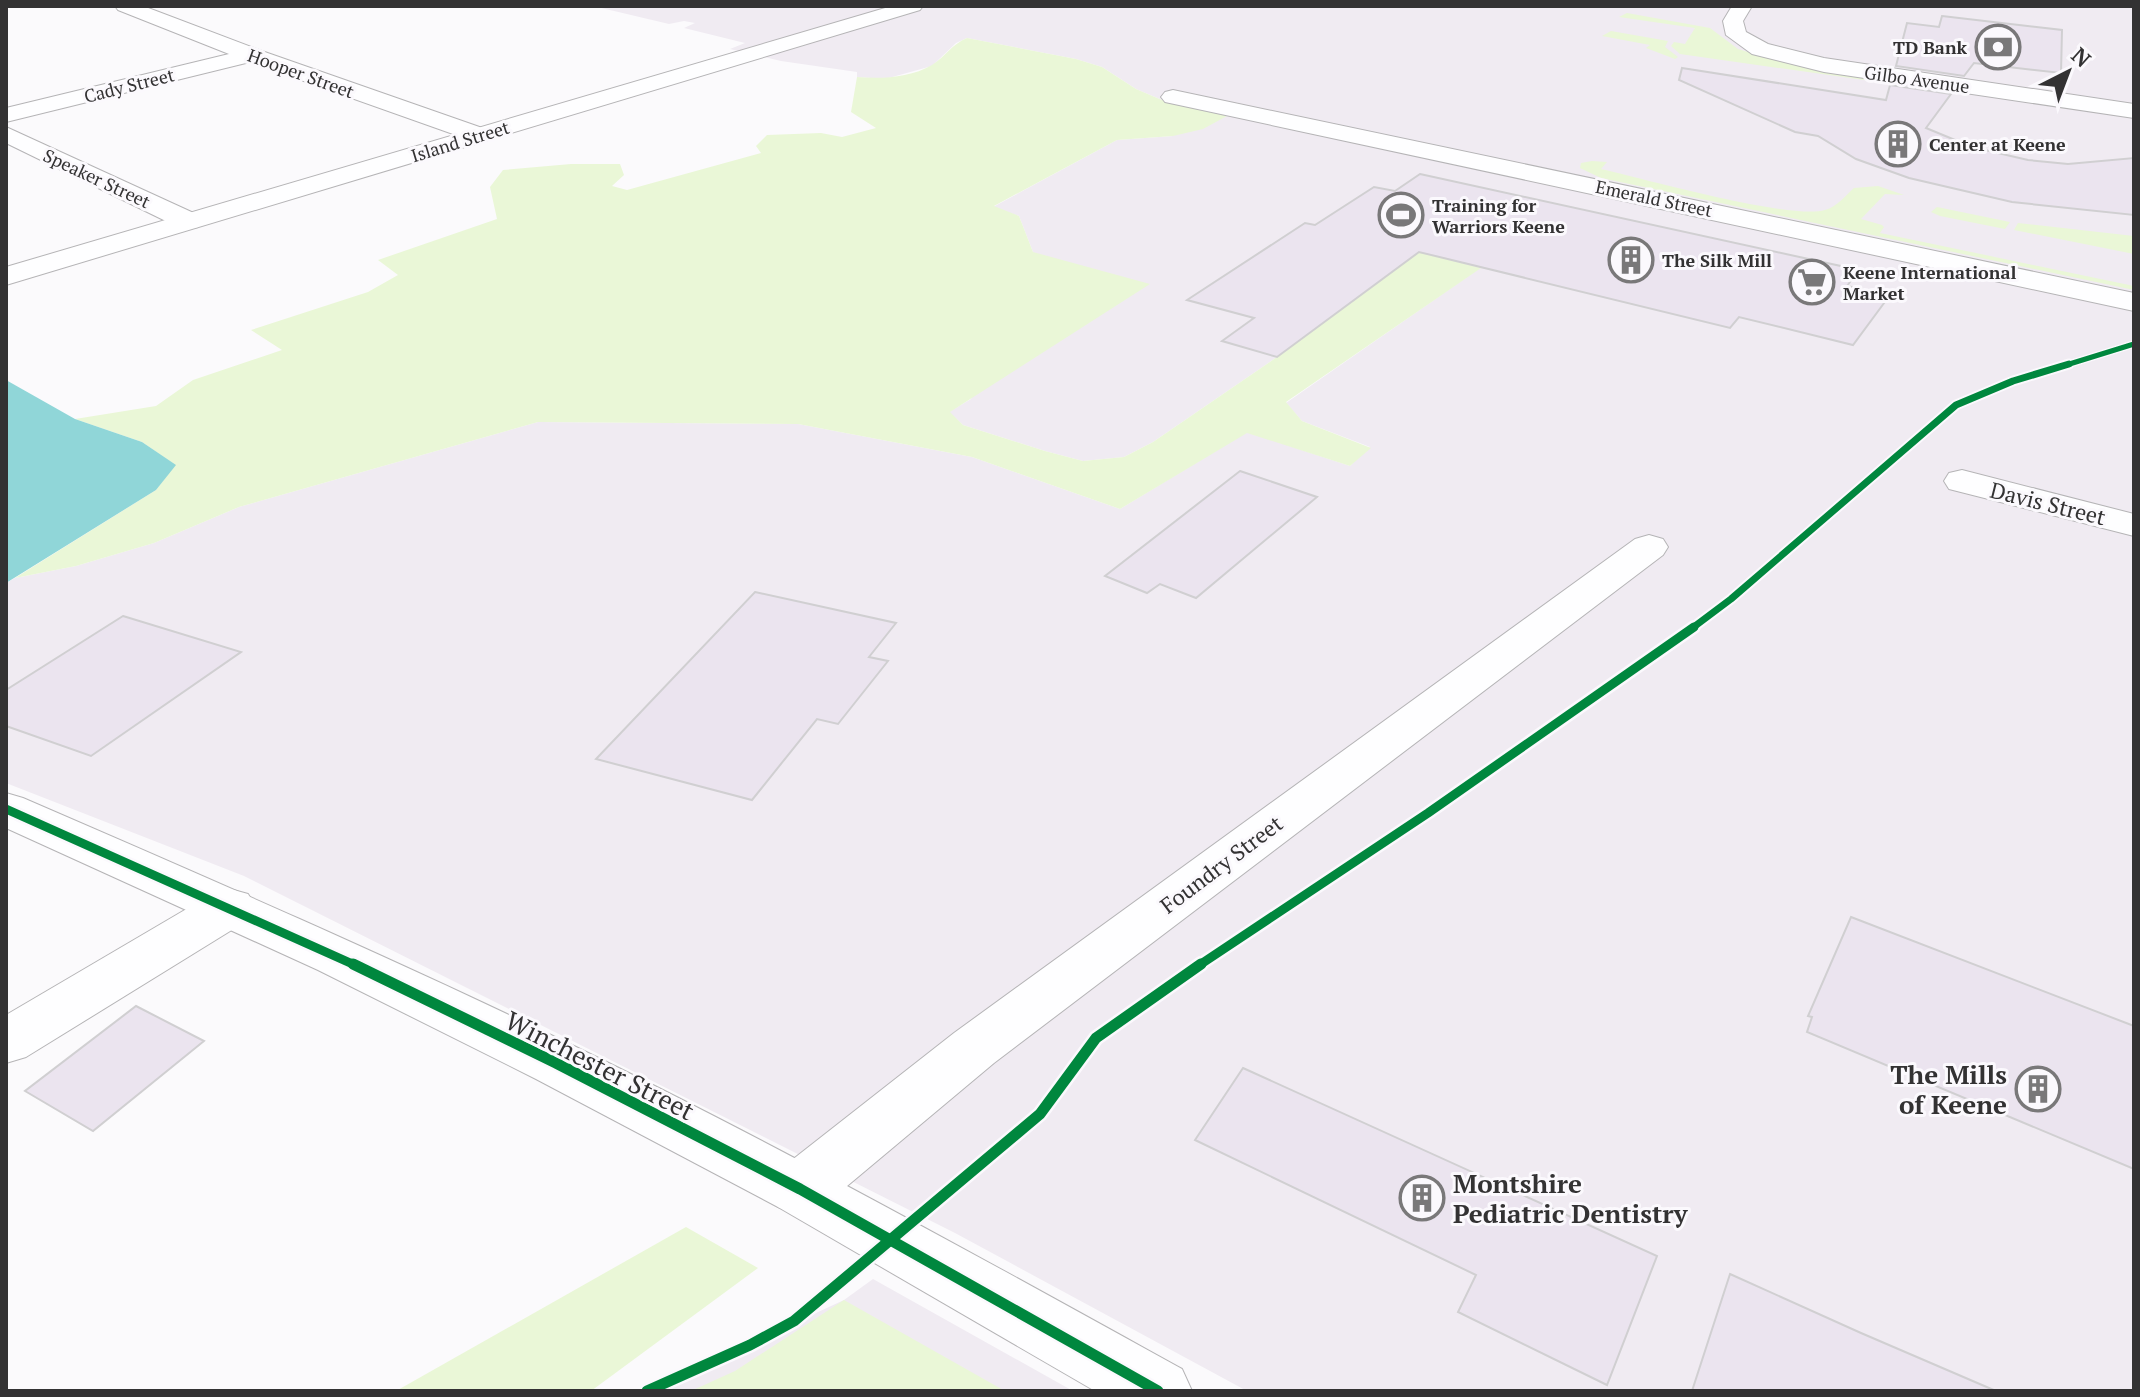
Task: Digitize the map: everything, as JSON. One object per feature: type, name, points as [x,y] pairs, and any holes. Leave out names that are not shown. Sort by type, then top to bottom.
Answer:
[{"type":"street","name":"Hooper Street","points":[[125,6],[251,55],[479,135]]},
{"type":"street","name":"Island Street","points":[[6,276],[913,6]]},
{"type":"street","name":"Gilbo Avenue","points":[[1742,6],[1733,21],[1736,35],[1777,54],[1824,65],[2134,111]]},
{"type":"street","name":"Cady Street","points":[[6,115],[251,55]]},
{"type":"street","name":"Emerald Street","points":[[1173,97],[2134,302]]},
{"type":"street","name":"Speaker Street","points":[[6,134],[188,221]]},
{"type":"street","points":[[6,165],[46,154]]},
{"type":"street","name":"Davis Street","points":[[1962,481],[2134,525]]},
{"type":"street","name":"Foundry Street","points":[[800,1189],[974,1048],[1649,547]]},
{"type":"street","name":"Winchester Street","points":[[6,809],[230,907],[489,1030],[800,1189],[1158,1391]]},
{"type":"street","points":[[6,1042],[230,907]]},
{"type":"shaded area","points":[[593,6],[2134,6],[2134,1391],[1247,1391],[955,1233],[244,876],[6,783],[6,583],[15,578],[76,566],[154,543],[239,507],[538,422],[798,424],[972,457],[1120,509],[1247,432],[1350,466],[1370,447],[1302,421],[1286,403],[1480,268],[1419,252],[1277,357],[1153,442],[1124,457],[1083,461],[1045,451],[963,425],[949,412],[971,399],[1033,252],[1019,216],[993,207],[1117,140],[1173,136],[1169,103],[1136,89],[1102,67],[967,38],[956,43],[932,66],[885,79],[857,77],[857,72],[781,61],[730,49],[745,43],[684,28],[695,23],[684,21],[669,24]]},
{"type":"shaded area","points":[[873,1279],[1073,1391],[647,1391],[844,1300]]},
{"type":"green space","points":[[1627,13],[1710,28],[1738,49],[1782,62],[1887,80],[1885,83],[1680,54],[1671,46],[1674,42],[1685,44],[1695,28],[1619,17]]},
{"type":"green space","points":[[1611,31],[1668,41],[1665,47],[1678,57],[1675,59],[1646,48],[1650,45],[1602,36]]},
{"type":"green space","points":[[967,38],[1076,59],[1102,67],[1136,89],[1169,103],[1227,116],[1203,129],[1173,136],[1117,140],[994,206],[1019,216],[1033,252],[1150,284],[950,412],[963,425],[1083,461],[1124,457],[1153,442],[1277,357],[1419,252],[1481,268],[1286,402],[1302,421],[1371,448],[1350,466],[1247,433],[1120,509],[972,457],[798,424],[538,422],[239,507],[154,543],[76,566],[15,578],[156,490],[175,465],[142,442],[75,419],[156,406],[193,380],[282,350],[251,330],[368,292],[398,275],[378,260],[497,219],[490,187],[503,170],[571,164],[620,164],[624,175],[612,186],[627,190],[761,153],[756,146],[767,135],[821,133],[842,137],[876,128],[851,112],[857,77],[885,78],[914,73],[932,65]]},
{"type":"green space","points":[[1607,162],[1601,169],[1682,189],[1750,204],[1807,212],[1825,210],[1837,204],[1854,188],[1878,186],[1904,195],[1885,194],[1861,219],[1882,225],[1884,227],[1880,233],[2134,286],[2134,290],[1601,178],[1580,168],[1581,163]]},
{"type":"green space","points":[[1937,207],[2010,222],[2005,229],[1940,216],[1931,212]]},
{"type":"green space","points":[[2018,223],[2134,236],[2134,254],[2014,230]]},
{"type":"green space","points":[[686,1227],[758,1268],[591,1391],[396,1391]]},
{"type":"green space","points":[[844,1300],[1005,1391],[691,1391],[735,1371]]},
{"type":"water","points":[[6,380],[75,419],[142,442],[176,465],[156,490],[6,583]]},
{"type":"building","name":"TD Bank","points":[[1942,16],[2062,30],[2061,73],[1974,63],[1964,76],[1896,66],[1907,23],[1939,27]]},
{"type":"building","name":"Center at Keene","points":[[1682,68],[1886,100],[1890,85],[1951,94],[1926,128],[1972,147],[2028,160],[2068,164],[2134,158],[2134,215],[2012,202],[1909,178],[1856,159],[1818,136],[1795,132],[1679,80]]},
{"type":"building","name":"The Silk Mill","points":[[1420,174],[1859,270],[1847,286],[1890,295],[1853,345],[1739,317],[1730,328],[1419,252],[1277,357],[1222,341],[1254,318],[1187,300],[1305,223],[1315,225],[1374,187],[1395,191]]},
{"type":"building","points":[[1240,471],[1317,497],[1196,598],[1160,584],[1147,593],[1105,576]]},
{"type":"building","points":[[755,592],[896,623],[869,657],[888,661],[838,724],[817,719],[752,800],[596,759]]},
{"type":"building","points":[[123,616],[241,652],[91,756],[6,726],[6,690]]},
{"type":"building","name":"The Mills of Keene","points":[[1851,917],[2134,1026],[2134,1169],[1807,1032],[1812,1017],[1808,1016]]},
{"type":"building","points":[[136,1006],[204,1041],[93,1131],[25,1091]]},
{"type":"building","name":"Montshire Pediatric Dentistry","points":[[1243,1068],[1657,1256],[1607,1385],[1458,1312],[1476,1275],[1195,1140]]},
{"type":"building","points":[[1730,1274],[1861,1333],[1996,1391],[1692,1391]]},
{"type":"cycle path","points":[[647,1391],[750,1345],[794,1321],[1040,1114],[1096,1038],[1660,652],[1731,599],[1956,405],[2013,381],[2134,344]]},
{"type":"cycle path","points":[[6,809],[337,956],[556,1063],[800,1189],[1158,1391]]},
{"type":"place","name":"TD Bank","points":[[1998,47]]},
{"type":"place","name":"Center at Keene","points":[[1898,144]]},
{"type":"place","name":"Training for Warriors Keene","points":[[1401,215]]},
{"type":"place","name":"The Silk Mill","points":[[1631,260]]},
{"type":"place","name":"Keene International Market","points":[[1812,282]]},
{"type":"place","name":"The Mills of Keene","points":[[2038,1089]]},
{"type":"place","name":"Montshire Pediatric Dentistry","points":[[1422,1198]]}]
